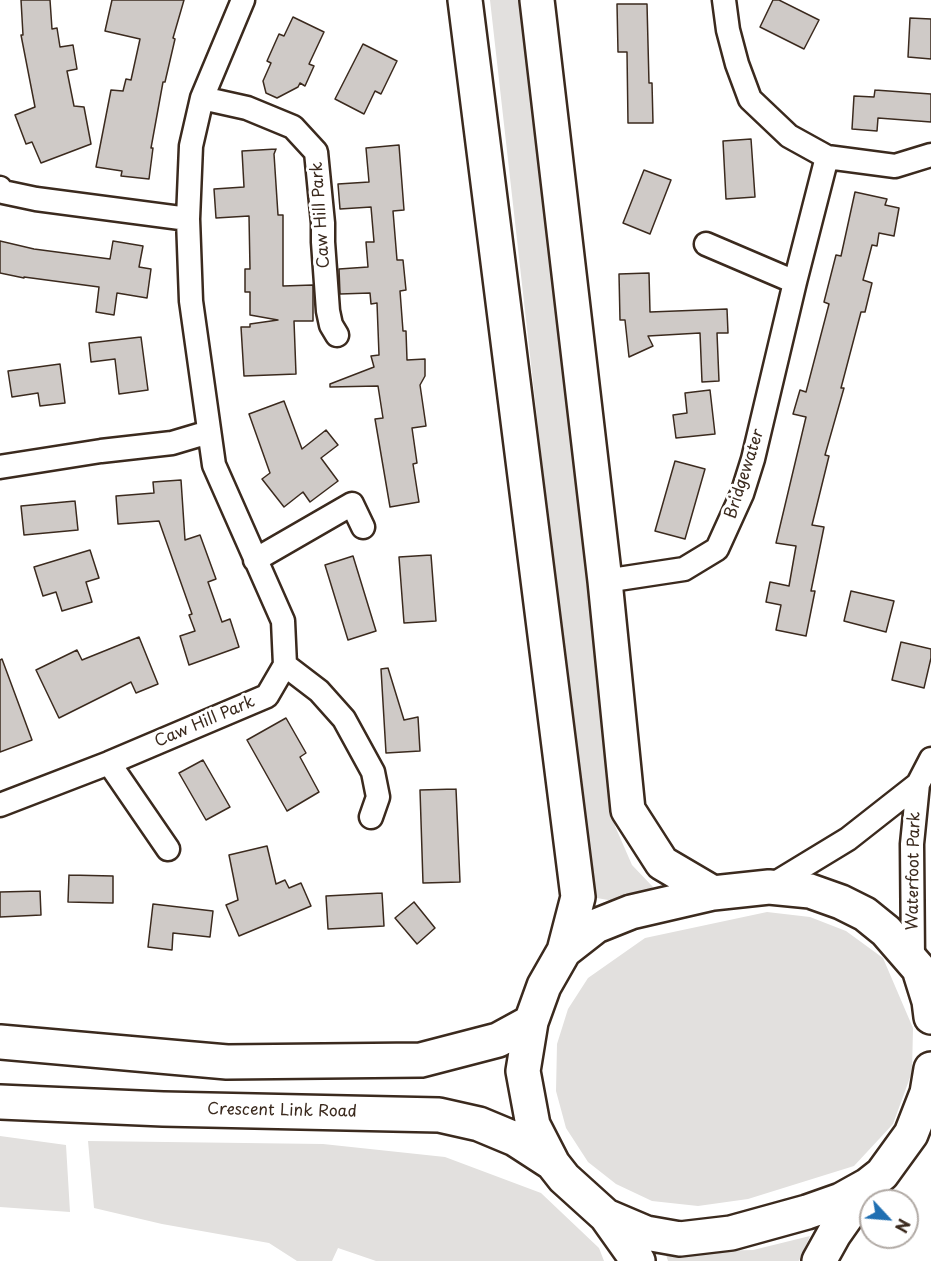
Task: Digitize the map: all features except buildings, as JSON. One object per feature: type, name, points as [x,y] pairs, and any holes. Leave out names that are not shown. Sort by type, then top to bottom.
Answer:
[{"type":"highway","points":[[465,0],[578,897],[564,951],[544,986],[531,1022],[523,1071],[533,1125],[553,1164],[564,1178],[606,1216],[638,1261]]},
{"type":"highway","points":[[537,0],[605,580],[628,810],[662,863],[713,893]]},
{"type":"highway","points":[[564,951],[596,926],[631,912],[713,893],[769,887],[810,891],[841,902],[865,914],[886,931],[921,969],[931,1017]]},
{"type":"highway","points":[[0,1042],[227,1062],[421,1060],[498,1040],[531,1022]]},
{"type":"highway","points":[[819,1261],[834,1234],[911,1134],[927,1093],[931,1069]]},
{"type":"highway","name":"Crescent Link Road","points":[[0,1102],[163,1109],[439,1115],[479,1124],[515,1139],[553,1164]]},
{"type":"highway","points":[[606,1216],[646,1233],[680,1239],[731,1233],[841,1200],[931,1145]]},
{"type":"street","points":[[243,0],[202,98],[191,146],[188,219],[191,301],[214,465],[283,621],[285,665],[319,691],[344,719],[373,772],[378,797],[371,817]]},
{"type":"street","points":[[724,0],[728,30],[750,99],[789,136],[827,157],[895,166],[931,155]]},
{"type":"street","name":"Caw Hill Park","points":[[202,98],[247,108],[293,127],[316,152],[328,311],[331,325],[337,334]]},
{"type":"street","name":"Bridgewater","points":[[605,580],[684,569],[717,549],[742,494],[753,459],[827,157]]},
{"type":"street","points":[[0,188],[3,192],[36,199],[188,219]]},
{"type":"street","points":[[706,244],[795,282]]},
{"type":"street","points":[[0,468],[101,451],[172,443],[209,432]]},
{"type":"street","points":[[255,560],[352,504],[363,527]]},
{"type":"street","name":"Caw Hill Park","points":[[0,805],[109,763],[267,696],[285,665]]},
{"type":"street","name":"Waterfoot Park","points":[[921,969],[912,844],[918,784],[931,759]]},
{"type":"street","points":[[109,763],[168,849]]},
{"type":"street","name":"Waterfoot Park","points":[[769,887],[848,840],[918,784]]},
{"type":"shaded area","points":[[490,0],[523,0],[615,826],[632,865],[653,887],[649,891],[614,901],[591,897]]},
{"type":"shaded area","points":[[767,912],[810,917],[846,931],[883,958],[913,1028],[912,1072],[893,1124],[854,1166],[748,1199],[698,1206],[652,1201],[616,1184],[588,1162],[566,1128],[556,1091],[557,1044],[568,1009],[588,978],[645,938]]},
{"type":"shaded area","points":[[0,1136],[66,1145],[70,1212],[0,1207]]},
{"type":"shaded area","points":[[88,1141],[323,1144],[445,1157],[541,1193],[599,1248],[604,1261],[376,1261],[338,1248],[332,1261],[297,1261],[269,1243],[162,1224],[94,1208]]},
{"type":"shaded area","points":[[810,1236],[799,1261],[668,1261],[665,1252],[753,1250]]}]
